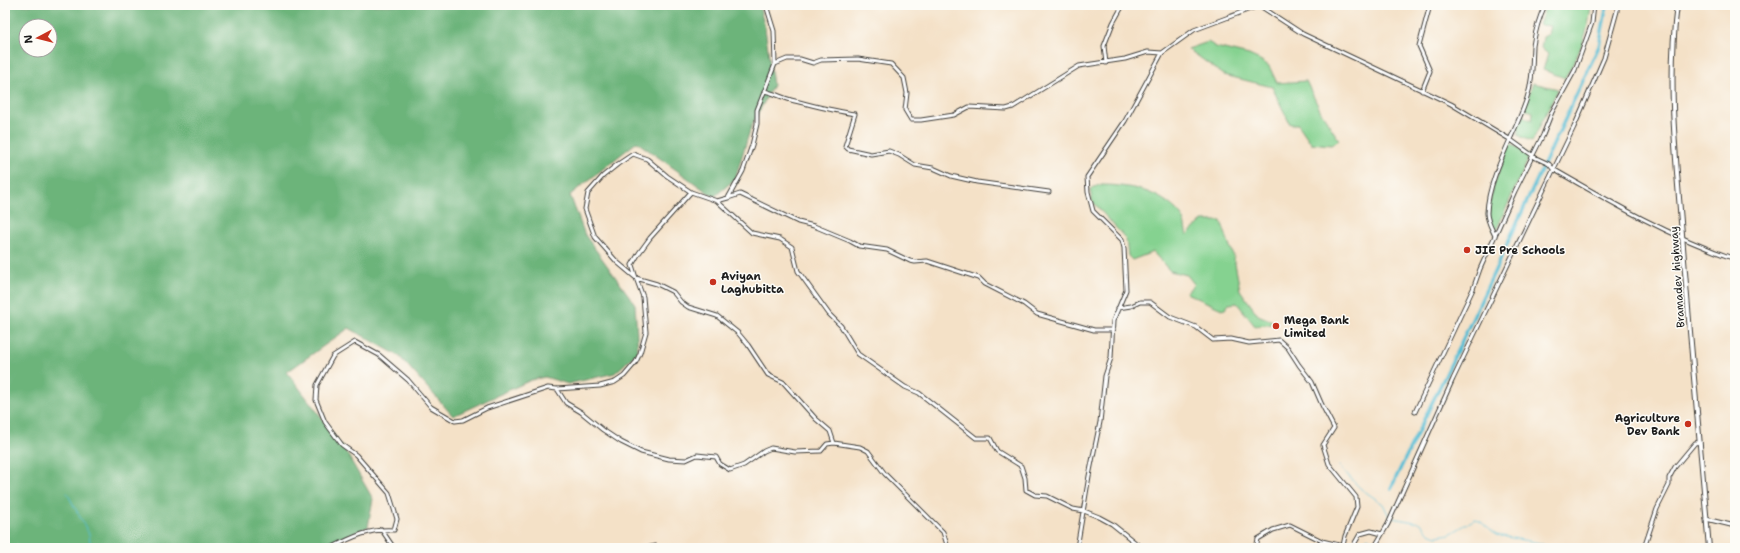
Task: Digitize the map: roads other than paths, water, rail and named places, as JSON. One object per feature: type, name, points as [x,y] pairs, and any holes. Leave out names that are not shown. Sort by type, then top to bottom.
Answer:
[{"type":"street","points":[[728,198],[742,171],[752,145],[757,124],[757,110],[774,64],[774,32],[766,5]]},
{"type":"street","points":[[1106,63],[1104,46],[1113,23],[1123,5]]},
{"type":"street","points":[[1077,548],[1100,422],[1105,376],[1112,358],[1113,321],[1126,290],[1124,248],[1122,240],[1093,211],[1088,192],[1087,177],[1125,121],[1162,53],[1194,30],[1260,5],[1303,34],[1451,104],[1510,140],[1536,158],[1549,164],[1553,169],[1615,205],[1683,239],[1735,259]]},
{"type":"street","points":[[1422,91],[1430,71],[1419,46],[1430,5]]},
{"type":"street","points":[[1495,236],[1486,214],[1491,188],[1502,157],[1527,98],[1532,76],[1534,45],[1539,18],[1545,5]]},
{"type":"street","points":[[1415,412],[1473,289],[1480,269],[1532,155],[1543,135],[1552,112],[1575,70],[1592,23],[1594,5]]},
{"type":"street","points":[[1374,548],[1388,524],[1453,379],[1574,127],[1604,58],[1617,11],[1617,5]]},
{"type":"street","name":"Bramadev highway","points":[[1678,5],[1674,28],[1673,120],[1709,548]]},
{"type":"street","points":[[774,64],[787,59],[800,59],[813,63],[821,60],[858,59],[891,64],[904,78],[907,86],[905,110],[908,117],[911,120],[921,120],[954,115],[969,106],[1013,107],[1079,66],[1106,63],[1148,52],[1162,53]]},
{"type":"street","points":[[764,91],[774,93],[788,99],[855,114],[845,146],[848,149],[870,154],[889,152],[899,154],[915,165],[933,168],[951,176],[977,182],[1049,192]]},
{"type":"street","points":[[834,443],[830,431],[816,419],[783,382],[768,375],[748,344],[738,333],[717,316],[688,307],[672,292],[657,284],[636,278],[618,262],[595,236],[585,209],[588,193],[618,164],[632,154],[648,159],[667,176],[690,192],[717,200],[740,194],[798,222],[814,226],[859,246],[887,250],[910,261],[927,261],[979,278],[985,284],[1024,304],[1037,314],[1094,330],[1113,330]]},
{"type":"street","points":[[331,548],[368,531],[381,529],[394,530],[397,519],[389,493],[356,455],[342,445],[325,422],[316,400],[317,385],[333,356],[354,342],[378,355],[408,380],[431,407],[455,421],[463,420],[487,408],[548,388],[557,389],[600,386],[615,382],[624,376],[636,362],[646,332],[643,297],[632,265],[639,253],[690,192]]},
{"type":"street","points":[[717,200],[752,233],[780,238],[792,247],[798,270],[829,314],[841,326],[858,354],[904,387],[919,393],[976,438],[990,438],[997,451],[1021,466],[1025,478],[1026,490],[1035,495],[1047,496],[1074,509],[1084,511],[1112,524],[1142,548]]},
{"type":"street","points":[[1118,308],[1131,306],[1140,302],[1150,302],[1170,317],[1196,326],[1213,340],[1231,339],[1249,343],[1279,340],[1288,348],[1299,366],[1312,382],[1334,428],[1324,445],[1329,464],[1356,497],[1357,507],[1345,536],[1343,546]]},
{"type":"street","points":[[557,389],[566,403],[581,412],[621,442],[641,452],[669,459],[686,460],[697,455],[716,457],[720,464],[730,470],[744,465],[771,448],[795,452],[821,451],[827,444],[834,443],[860,447],[868,451],[885,474],[943,532],[948,548]]},
{"type":"street","points":[[1644,548],[1657,509],[1669,486],[1669,478],[1695,443],[1700,442]]},
{"type":"street","points":[[1706,519],[1735,526]]},
{"type":"street","points":[[1256,548],[1258,539],[1273,530],[1290,526],[1322,541],[1352,548],[1360,534],[1371,531],[1382,534]]},
{"type":"street","points":[[381,529],[394,548]]},
{"type":"street","points":[[646,548],[656,546],[659,548]]},
{"type":"waterway","points":[[1391,488],[1471,322],[1599,46],[1607,5]]},
{"type":"waterway","points":[[1339,466],[1360,488],[1383,504],[1389,516]]},
{"type":"waterway","points":[[67,493],[89,534],[91,548]]},
{"type":"waterway","points":[[1392,518],[1420,523],[1429,533],[1437,536],[1450,534],[1475,519],[1481,522],[1496,535],[1539,543],[1551,548]]},
{"type":"waterway","points":[[1364,548],[1368,539]]},
{"type":"place","name":"JIE Pre Schools","points":[[1467,250]]},
{"type":"place","name":"Aviyan Laghubitta","points":[[713,282]]},
{"type":"place","name":"Mega Bank Limited","points":[[1276,326]]},
{"type":"place","name":"Agriculture Dev Bank","points":[[1688,424]]}]
